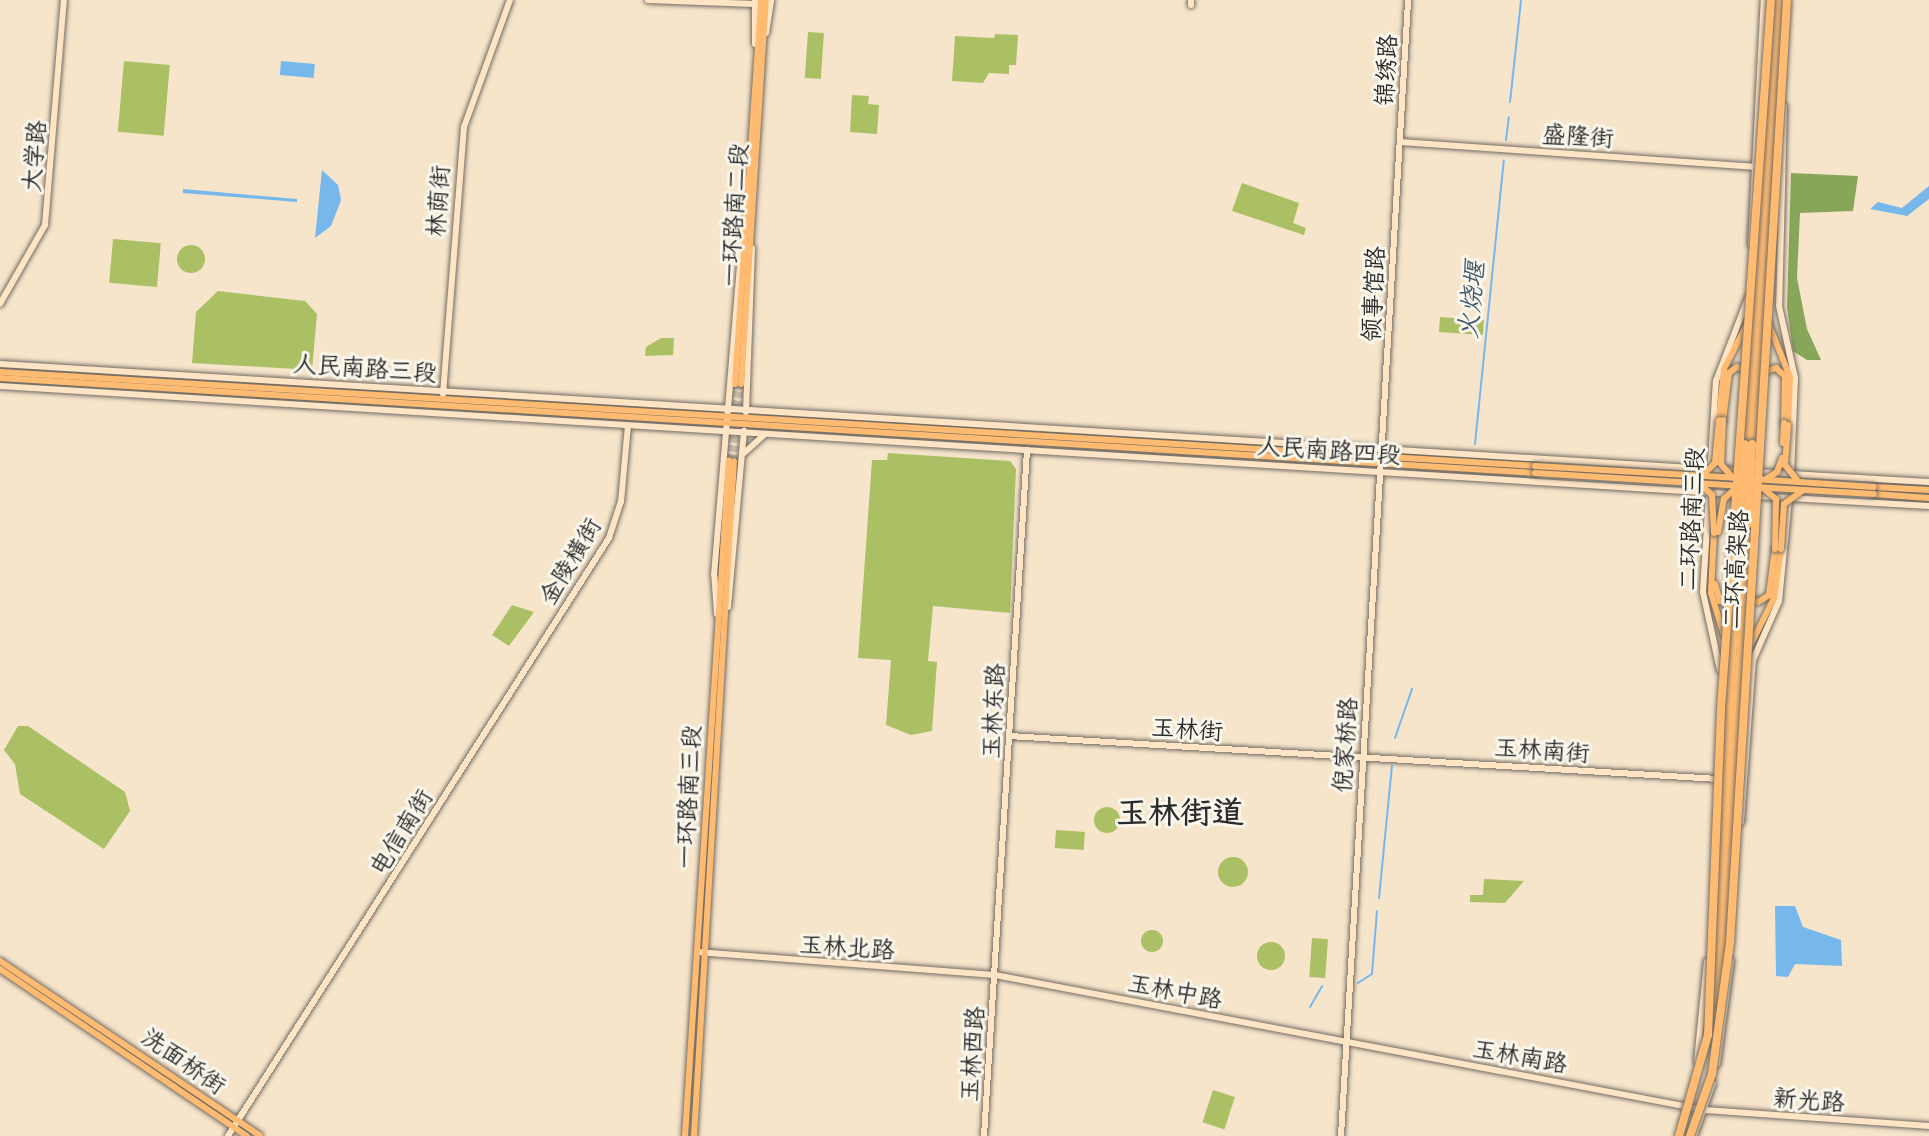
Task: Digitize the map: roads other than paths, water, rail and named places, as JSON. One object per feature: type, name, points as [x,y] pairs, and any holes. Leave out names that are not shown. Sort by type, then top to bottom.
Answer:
[{"type":"highway","points":[[1708,1098],[1730,880],[1740,728],[1740,588],[1781,0]]},
{"type":"highway","name":"二环高架路","points":[[1676,1136],[1708,1035],[1722,681],[1781,0]]},
{"type":"highway","name":"二环高架路","points":[[1692,1136],[1717,1043],[1741,776],[1781,0]]},
{"type":"highway","points":[[1759,311],[1756,270],[1763,258]]},
{"type":"highway","points":[[1717,1043],[1729,692],[1740,588]]},
{"type":"highway","points":[[1708,1035],[1738,679]]},
{"type":"highway","points":[[1695,1074],[1706,1035],[1713,971],[1729,692]]},
{"type":"main road","name":"一环路南二段","points":[[740,385],[764,48],[761,1]]},
{"type":"main road","name":"一环路南二段","points":[[740,385],[742,243],[761,1]]},
{"type":"main road","points":[[1731,655],[1711,593],[1715,505],[1708,489],[1698,480],[1716,459],[1727,363],[1759,311]]},
{"type":"main road","points":[[1738,679],[1774,587],[1784,504],[1808,486],[1792,478],[1785,465],[1787,376],[1759,311]]},
{"type":"main road","points":[[1754,386],[1750,376],[1739,367],[1729,373],[1720,460],[1728,475],[1739,482],[1727,494],[1720,510],[1715,592],[1724,604],[1740,588],[1751,601],[1758,602],[1774,587],[1776,499],[1762,484],[1780,466],[1787,376]]},
{"type":"main road","points":[[1754,386],[1768,368],[1787,376]]},
{"type":"main road","name":"人民南路三段","points":[[0,372],[727,420]]},
{"type":"main road","name":"人民南路三段","points":[[0,378],[442,402]]},
{"type":"main road","points":[[727,420],[745,421]]},
{"type":"main road","name":"人民南路四段","points":[[745,421],[1762,484],[1929,490]]},
{"type":"main road","name":"一环路南三段","points":[[694,1136],[701,954],[700,890],[717,615],[734,460]]},
{"type":"main road","name":"一环路南三段","points":[[685,1136],[709,891],[734,460]]},
{"type":"main road","name":"人民南路四段","points":[[1874,490],[1929,498]]},
{"type":"main road","points":[[700,890],[705,895],[709,891]]},
{"type":"main road","name":"洗面桥街","points":[[0,961],[87,1016],[236,1124],[247,1136]]},
{"type":"main road","name":"洗面桥街","points":[[0,969],[236,1124],[260,1136]]},
{"type":"street","name":"大学路","points":[[0,304],[45,225],[64,0]]},
{"type":"street","name":"林荫街","points":[[442,402],[464,127],[510,0]]},
{"type":"street","points":[[648,0],[761,1]]},
{"type":"street","name":"锦绣路","points":[[1400,142],[1408,0]]},
{"type":"street","points":[[1756,270],[1749,229],[1764,0]]},
{"type":"street","points":[[1692,1136],[1705,1110],[1726,1017],[1753,660],[1780,593],[1791,474],[1795,383],[1779,306],[1783,76],[1781,0]]},
{"type":"street","points":[[1763,258],[1783,76]]},
{"type":"street","name":"盛隆街","points":[[1400,142],[1753,165]]},
{"type":"street","name":"领事馆路","points":[[1381,460],[1400,142]]},
{"type":"street","points":[[1753,165],[1762,185],[1756,270]]},
{"type":"street","points":[[1763,258],[1782,220]]},
{"type":"street","points":[[1757,241],[1763,258]]},
{"type":"street","name":"二环路南三段","points":[[1676,1136],[1695,1074],[1718,779],[1720,662],[1703,592],[1716,381],[1756,270]]},
{"type":"street","name":"人民南路三段","points":[[0,364],[442,402],[628,425],[707,430],[727,420],[715,408],[442,402],[0,386]]},
{"type":"street","points":[[715,408],[740,385]]},
{"type":"street","points":[[740,385],[750,402],[763,410]]},
{"type":"street","points":[[734,460],[745,421],[740,385]]},
{"type":"street","points":[[724,449],[729,397]]},
{"type":"street","name":"人民南路四段","points":[[745,421],[763,410],[1381,460],[1789,499],[1929,506]]},
{"type":"street","name":"人民南路四段","points":[[727,420],[745,421],[767,434],[1027,450],[1711,469],[1929,482]]},
{"type":"street","name":"金陵横街","points":[[503,702],[612,530],[621,502],[628,425]]},
{"type":"street","points":[[707,430],[721,440],[734,460]]},
{"type":"street","points":[[734,460],[767,434]]},
{"type":"street","name":"玉林东路","points":[[995,975],[1027,450]]},
{"type":"street","name":"倪家桥路","points":[[1341,1136],[1381,460]]},
{"type":"street","points":[[1752,641],[1761,637]]},
{"type":"street","name":"电信南街","points":[[228,1136],[503,702]]},
{"type":"street","points":[[1718,730],[1726,711]]},
{"type":"street","points":[[1740,728],[1746,751]]},
{"type":"street","name":"玉林街","points":[[1009,736],[1363,757]]},
{"type":"street","name":"玉林南街","points":[[1363,757],[1718,779]]},
{"type":"street","points":[[1730,880],[1738,850]]},
{"type":"street","name":"玉林北路","points":[[701,954],[995,975]]},
{"type":"street","name":"玉林中路","points":[[995,975],[1347,1044]]},
{"type":"street","name":"玉林西路","points":[[984,1136],[995,975]]},
{"type":"street","name":"玉林南路","points":[[1347,1044],[1687,1106]]},
{"type":"street","name":"新光路","points":[[1687,1106],[1705,1110],[1929,1126]]},
{"type":"water","points":[[281,61],[315,64],[314,78],[280,75]]},
{"type":"water","points":[[322,170],[338,185],[341,200],[331,226],[315,238]]},
{"type":"water","points":[[1929,186],[1929,199],[1907,216],[1870,209],[1878,202],[1902,208]]},
{"type":"water","points":[[183,189],[297,199],[297,202],[183,193]]},
{"type":"water","points":[[1775,906],[1795,906],[1803,927],[1841,940],[1842,966],[1795,964],[1788,977],[1776,976]]},
{"type":"waterway","name":"火烧堰","points":[[1510,102],[1521,0]]},
{"type":"waterway","name":"火烧堰","points":[[1506,140],[1509,117]]},
{"type":"waterway","name":"火烧堰","points":[[1475,444],[1504,160]]},
{"type":"waterway","name":"火烧堰","points":[[1395,738],[1412,689]]},
{"type":"waterway","name":"火烧堰","points":[[1379,898],[1392,766]]},
{"type":"waterway","name":"火烧堰","points":[[1358,983],[1372,974],[1377,911]]},
{"type":"waterway","name":"火烧堰","points":[[1310,1007],[1322,986]]},
{"type":"tunnel","points":[[729,460],[735,384]]},
{"type":"tunnel","points":[[734,461],[741,384]]},
{"type":"district","name":"玉林街道","points":[[1180,812]]}]
